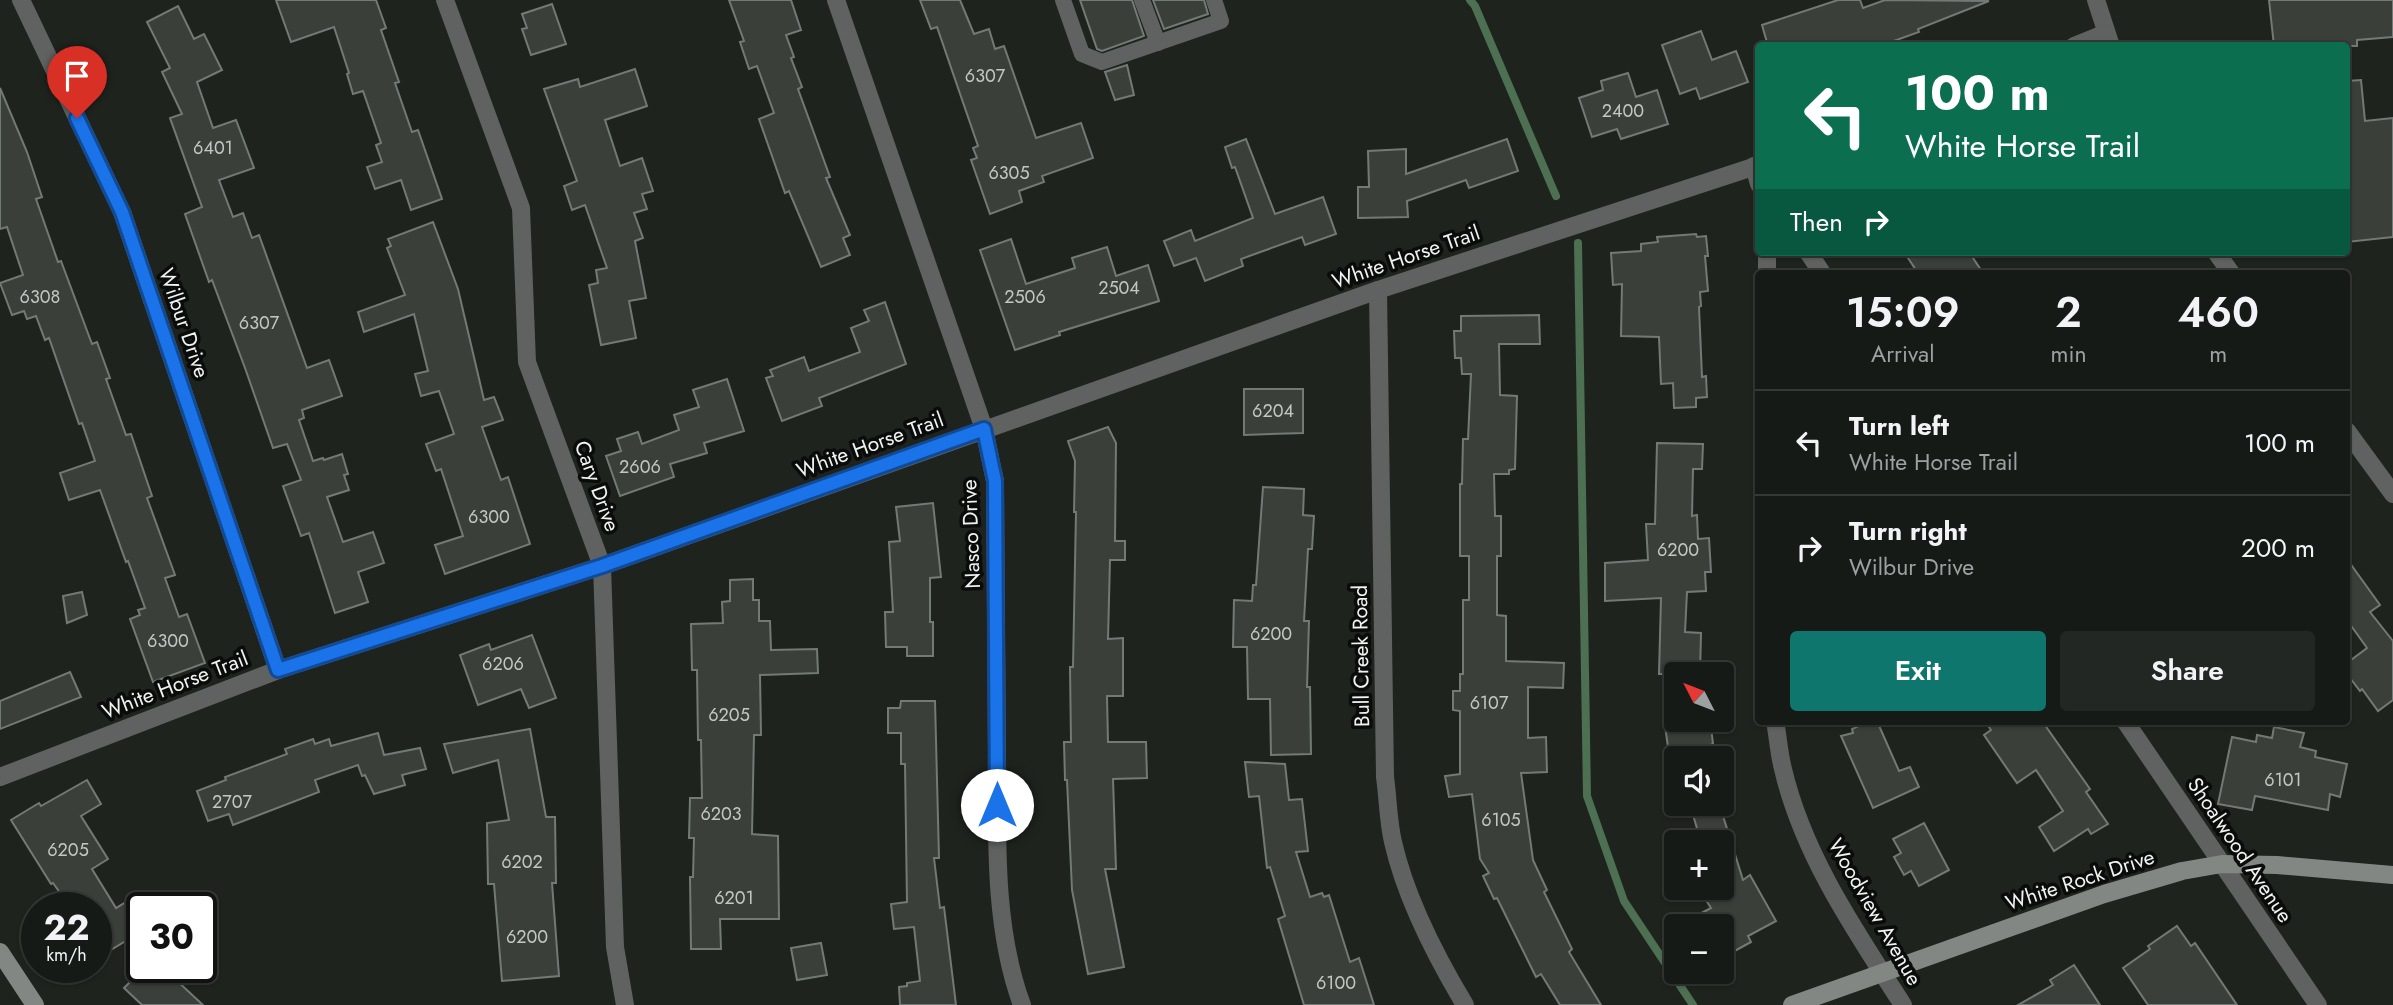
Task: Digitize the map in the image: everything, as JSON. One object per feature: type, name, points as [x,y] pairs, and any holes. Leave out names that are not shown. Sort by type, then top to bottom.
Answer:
[{"type":"street","name":"Wilbur Drive","points":[[21,0],[122,212],[278,670]]},
{"type":"street","name":"Cary Drive","points":[[445,0],[521,208],[527,362],[602,566],[615,947],[625,1005]]},
{"type":"street","name":"Nasco Drive","points":[[836,0],[984,429],[995,481],[997,859],[1004,925],[1015,985],[1022,1005]]},
{"type":"street","points":[[2096,0],[2109,39]]},
{"type":"street","name":"White Horse Trail","points":[[0,777],[278,670],[602,566],[1378,290],[1755,169]]},
{"type":"street","name":"Bull Creek Road","points":[[1378,290],[1385,777],[1391,829],[1414,906],[1446,974],[1465,1005]]},
{"type":"street","points":[[2350,435],[2393,494]]},
{"type":"street","name":"Woodview Avenue","points":[[1776,725],[1783,769],[1798,818],[1814,855],[1903,1005]]},
{"type":"street","name":"Shoalwood Avenue","points":[[2128,725],[2318,1005]]},
{"type":"street","name":"White Rock Drive","points":[[1792,1005],[2104,894],[2182,871],[2222,864],[2277,864],[2393,875]]},
{"type":"street","points":[[0,952],[35,1005]]},
{"type":"lane","points":[[1063,0],[1082,54],[1102,62],[1222,21],[1214,0]]},
{"type":"lane","points":[[1142,0],[1158,44]]},
{"type":"building","points":[[276,0],[376,0],[386,28],[381,30],[399,82],[395,83],[412,132],[418,130],[442,199],[411,210],[401,180],[375,189],[367,167],[382,162],[376,145],[381,143],[363,91],[353,94],[334,27],[291,42]]},
{"type":"building","points":[[729,0],[791,0],[801,30],[786,35],[802,87],[798,89],[830,177],[826,178],[850,235],[843,238],[850,255],[821,267],[789,191],[785,193],[759,119],[774,113],[757,66],[749,69],[740,42],[744,41]]},
{"type":"building","points":[[920,0],[960,0],[974,34],[989,29],[995,49],[1004,46],[1036,138],[1081,123],[1093,158],[1042,176],[1044,182],[1019,191],[1022,202],[990,214],[971,160],[977,158],[973,148],[978,146],[937,27],[931,29]]},
{"type":"building","points":[[1080,0],[1132,0],[1144,36],[1102,51],[1097,49]]},
{"type":"building","points":[[1153,0],[1204,0],[1208,14],[1164,29]]},
{"type":"building","points":[[1838,0],[1860,0],[1863,8],[1885,0],[1989,1],[1891,42],[1767,42],[1762,25]]},
{"type":"building","points":[[2269,0],[2393,0],[2393,37],[2357,40],[2357,46],[2350,46],[2350,42],[2274,42]]},
{"type":"building","points":[[552,4],[566,44],[531,55],[522,29],[527,28],[522,14]]},
{"type":"building","points":[[178,6],[194,39],[204,34],[222,70],[197,82],[213,128],[236,120],[254,168],[219,180],[233,217],[243,213],[252,238],[259,235],[307,368],[329,360],[342,396],[302,410],[304,418],[299,420],[313,461],[342,454],[349,490],[327,497],[343,542],[373,532],[384,563],[358,572],[368,602],[335,613],[309,533],[301,536],[283,486],[301,480],[287,444],[273,448],[185,214],[202,207],[170,118],[182,114],[162,72],[170,68],[147,22]]},
{"type":"building","points":[[1701,31],[1712,60],[1736,51],[1748,82],[1700,99],[1696,88],[1680,94],[1662,45]]},
{"type":"building","points":[[1127,65],[1134,95],[1115,100],[1105,72]]},
{"type":"building","points":[[635,69],[647,106],[605,120],[620,166],[642,158],[653,191],[642,194],[647,209],[634,213],[643,238],[635,241],[646,298],[629,301],[636,338],[601,345],[589,285],[598,283],[596,270],[607,268],[585,205],[572,210],[564,186],[577,181],[544,89],[578,79],[580,87]]},
{"type":"building","points":[[1628,73],[1636,97],[1657,90],[1668,124],[1621,139],[1617,129],[1592,137],[1579,98],[1603,90],[1601,81]]},
{"type":"building","points":[[2361,80],[2365,121],[2393,118],[2393,237],[2350,242],[2350,81]]},
{"type":"building","points":[[0,88],[27,152],[42,197],[36,199],[58,262],[61,261],[92,344],[97,342],[110,378],[106,379],[126,435],[131,434],[152,496],[147,498],[175,575],[165,578],[179,617],[187,614],[205,663],[153,682],[130,619],[140,615],[138,610],[145,608],[100,490],[69,500],[60,473],[95,461],[82,423],[79,424],[49,338],[45,340],[36,316],[27,319],[24,311],[12,315],[0,283],[23,275],[7,227],[0,229]]},
{"type":"building","points":[[1246,139],[1275,214],[1323,197],[1336,234],[1305,245],[1302,237],[1241,259],[1243,266],[1205,281],[1196,258],[1174,266],[1164,241],[1191,230],[1195,241],[1253,218],[1225,147]]},
{"type":"building","points":[[1507,139],[1518,171],[1469,188],[1466,180],[1407,201],[1408,217],[1358,218],[1358,187],[1369,187],[1368,151],[1406,149],[1406,174]]},
{"type":"building","points":[[433,222],[458,289],[484,400],[494,397],[503,420],[482,427],[501,480],[508,477],[530,544],[445,574],[435,545],[463,536],[441,469],[436,471],[426,444],[454,434],[439,391],[421,396],[415,374],[428,371],[414,314],[364,332],[358,312],[405,295],[387,248],[391,246],[388,239]]},
{"type":"building","points":[[1696,234],[1697,237],[1706,236],[1708,256],[1705,256],[1708,291],[1700,292],[1699,307],[1702,377],[1706,376],[1707,397],[1696,398],[1696,407],[1674,408],[1673,383],[1661,384],[1659,337],[1621,336],[1622,284],[1613,285],[1611,253],[1641,251],[1641,244],[1658,242],[1657,237]]},
{"type":"building","points":[[1011,239],[1026,284],[1075,268],[1072,258],[1107,247],[1116,276],[1148,265],[1159,301],[1059,332],[1060,335],[1015,350],[980,250]]},
{"type":"building","points":[[1907,256],[1972,256],[1981,270],[1916,270]]},
{"type":"building","points":[[885,302],[906,364],[819,398],[822,406],[782,421],[766,378],[773,376],[770,370],[804,357],[809,371],[860,352],[851,328],[869,321],[864,310]]},
{"type":"building","points":[[1539,315],[1540,344],[1499,344],[1500,395],[1517,396],[1515,469],[1509,470],[1509,474],[1494,474],[1495,516],[1501,516],[1501,556],[1497,556],[1497,615],[1506,616],[1506,661],[1564,663],[1563,688],[1528,687],[1528,738],[1546,737],[1547,772],[1521,773],[1533,860],[1547,890],[1544,892],[1572,949],[1569,952],[1601,1005],[1560,1005],[1541,974],[1536,977],[1497,898],[1494,899],[1483,876],[1489,873],[1480,859],[1472,794],[1449,797],[1445,776],[1460,774],[1460,711],[1453,710],[1453,691],[1460,691],[1460,674],[1463,674],[1463,600],[1469,600],[1469,556],[1460,556],[1460,484],[1463,439],[1468,439],[1471,374],[1462,374],[1461,358],[1455,358],[1454,331],[1461,331],[1461,316]]},
{"type":"building","points":[[727,379],[744,431],[704,443],[707,453],[670,464],[674,477],[620,496],[606,456],[621,451],[617,439],[638,432],[642,444],[679,430],[674,415],[699,407],[693,390]]},
{"type":"building","points":[[1244,389],[1303,389],[1303,433],[1244,435]]},
{"type":"building","points":[[1108,427],[1116,443],[1115,541],[1125,541],[1125,560],[1110,560],[1108,639],[1123,638],[1123,696],[1107,696],[1108,742],[1146,742],[1147,778],[1113,779],[1116,869],[1105,869],[1124,967],[1088,974],[1072,890],[1065,780],[1064,742],[1071,742],[1070,667],[1073,667],[1076,512],[1075,461],[1068,441]]},
{"type":"building","points":[[1657,443],[1703,444],[1702,469],[1693,469],[1692,516],[1697,515],[1698,539],[1709,538],[1711,572],[1705,572],[1706,591],[1687,592],[1685,632],[1701,633],[1700,662],[1664,662],[1664,674],[1659,674],[1661,598],[1605,601],[1605,563],[1648,560],[1646,524],[1655,524]]},
{"type":"building","points":[[1263,487],[1304,489],[1303,515],[1314,516],[1312,549],[1308,549],[1304,621],[1309,621],[1307,687],[1310,687],[1311,754],[1271,755],[1270,699],[1248,699],[1247,647],[1233,647],[1234,600],[1252,601],[1253,585],[1256,585]]},
{"type":"building","points":[[933,503],[941,577],[930,578],[933,656],[907,656],[907,647],[886,647],[885,612],[893,612],[889,542],[900,541],[896,507]]},
{"type":"building","points":[[2350,563],[2380,605],[2370,612],[2393,641],[2393,700],[2378,711],[2350,678],[2350,661],[2367,648],[2350,624]]},
{"type":"building","points":[[753,579],[753,600],[759,600],[759,621],[770,621],[771,650],[817,649],[818,673],[760,675],[761,735],[754,735],[752,834],[778,836],[779,919],[720,919],[721,949],[691,949],[690,877],[693,877],[694,838],[689,838],[690,798],[702,798],[697,670],[692,670],[691,624],[723,623],[722,602],[730,601],[730,580]]},
{"type":"building","points":[[82,592],[87,615],[67,623],[63,596]]},
{"type":"building","points":[[532,635],[556,698],[529,708],[521,689],[478,705],[460,655],[489,644],[491,650]]},
{"type":"building","points":[[70,672],[81,697],[0,729],[0,701]]},
{"type":"building","points":[[901,701],[935,701],[939,858],[934,858],[940,908],[944,907],[956,1005],[900,1005],[899,987],[920,981],[914,927],[894,929],[891,904],[907,902],[905,764],[901,764],[901,733],[888,733],[888,708],[900,708]]},
{"type":"building","points":[[1861,725],[1879,725],[1899,771],[1910,767],[1919,787],[1873,808],[1841,736],[1853,733],[1852,729]]},
{"type":"building","points":[[1988,725],[2045,725],[2090,789],[2086,792],[2108,824],[2091,834],[2088,829],[2054,851],[2039,827],[2063,811],[2036,770],[2017,783],[1984,735],[1991,730]]},
{"type":"building","points":[[2274,727],[2304,733],[2300,747],[2316,751],[2315,757],[2347,764],[2340,797],[2330,794],[2328,810],[2255,796],[2252,810],[2218,804],[2232,737],[2256,742],[2257,735],[2272,738]]},
{"type":"building","points":[[530,729],[546,817],[555,817],[556,883],[552,883],[559,976],[502,981],[494,884],[488,884],[487,823],[509,820],[498,760],[453,773],[444,744]]},
{"type":"building","points":[[1666,732],[1712,732],[1713,744],[1710,746],[1668,746]]},
{"type":"building","points":[[378,733],[384,755],[420,748],[426,769],[402,775],[405,785],[374,794],[358,765],[315,780],[319,792],[233,825],[229,814],[208,821],[197,791],[226,780],[225,777],[287,754],[285,749],[313,739],[315,744],[329,739],[331,746]]},
{"type":"building","points":[[1245,762],[1285,764],[1289,800],[1302,799],[1308,851],[1296,852],[1310,897],[1322,893],[1324,897],[1329,895],[1350,962],[1359,958],[1374,1005],[1304,1005],[1278,919],[1285,916],[1270,867],[1267,868],[1259,796],[1249,797]]},
{"type":"building","points":[[87,780],[101,804],[81,816],[108,859],[92,869],[106,892],[59,892],[51,884],[11,820],[39,803],[41,806]]},
{"type":"building","points":[[1693,816],[1723,816],[1727,830],[1697,830]]},
{"type":"building","points":[[1924,823],[1949,870],[1919,886],[1911,871],[1904,875],[1894,857],[1901,853],[1893,839]]},
{"type":"building","points":[[1734,851],[1743,880],[1750,875],[1776,921],[1748,936],[1751,942],[1734,951],[1734,914],[1700,914],[1711,908],[1706,900],[1734,900]]},
{"type":"building","points":[[112,902],[116,908],[126,902],[126,941],[112,949]]},
{"type":"building","points":[[2177,926],[2191,946],[2195,943],[2237,1005],[2148,1005],[2123,968]]},
{"type":"building","points":[[821,943],[827,975],[797,980],[791,948]]},
{"type":"building","points":[[2074,965],[2100,1005],[2018,1005],[2053,985],[2050,980]]},
{"type":"building","points":[[129,983],[179,983],[203,1005],[142,1005],[124,988]]},
{"type":"waterway","points":[[1470,0],[1475,6],[1556,196]]},
{"type":"waterway","points":[[1578,243],[1587,796],[1624,901],[1693,1005]]},
{"type":"route","points":[[77,118],[122,212],[278,670],[602,566],[984,429],[995,481],[997,805]]}]
